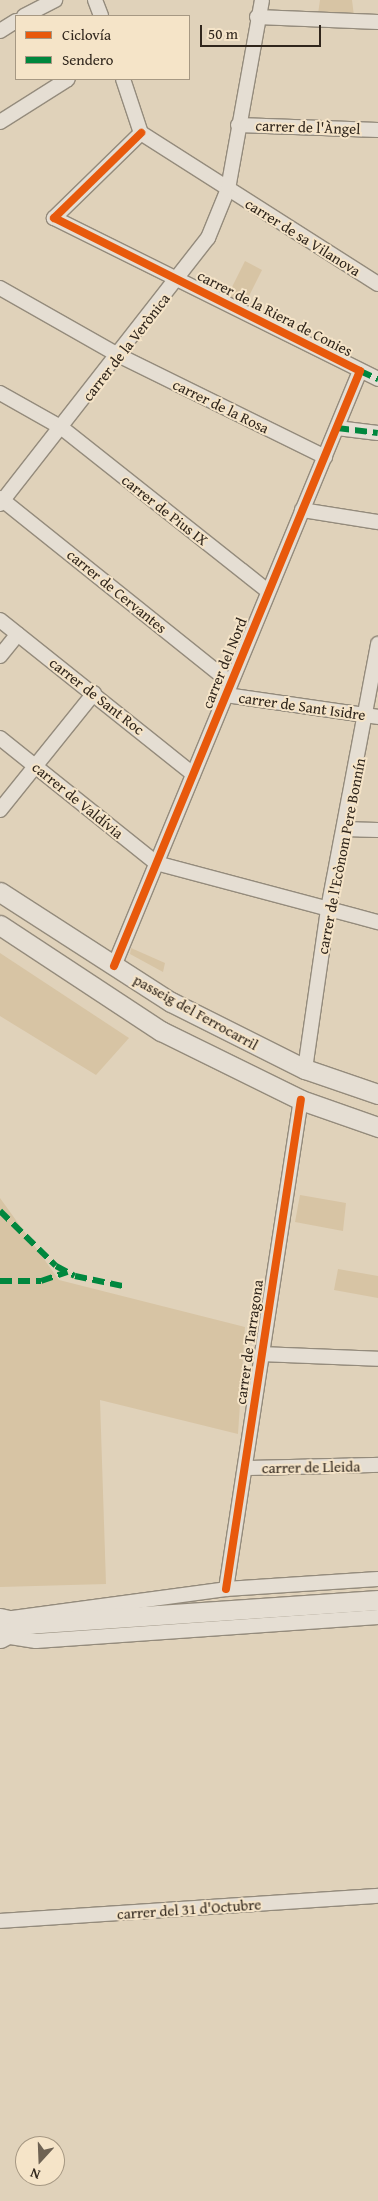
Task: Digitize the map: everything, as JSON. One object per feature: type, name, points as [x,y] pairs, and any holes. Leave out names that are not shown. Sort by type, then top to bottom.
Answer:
[{"type":"main road","name":"passeig del Ferrocarril","points":[[0,892],[170,1002],[305,1069],[378,1094]]},
{"type":"main road","name":"passeig del Ferrocarril","points":[[0,925],[161,1031],[301,1100],[378,1127]]},
{"type":"main road","points":[[2,1628],[26,1624],[378,1600]]},
{"type":"street","points":[[24,13],[55,0]]},
{"type":"street","points":[[95,0],[100,15]]},
{"type":"street","name":"carrer de la Verònica","points":[[1,501],[62,428],[178,280],[208,238],[228,189],[257,17],[262,0]]},
{"type":"street","points":[[257,17],[378,22]]},
{"type":"street","points":[[0,31],[15,20]]},
{"type":"street","points":[[0,122],[66,80]]},
{"type":"street","points":[[123,80],[141,133]]},
{"type":"street","name":"carrer de l'Àngel","points":[[238,125],[378,130]]},
{"type":"street","name":"carrer de sa Vilanova","points":[[141,133],[378,284]]},
{"type":"street","name":"carrer de la Riera de Conies","points":[[141,133],[54,218],[378,379]]},
{"type":"street","name":"carrer de la Rosa","points":[[0,288],[118,355],[325,458]]},
{"type":"street","name":"carrer del Nord","points":[[114,966],[360,370]]},
{"type":"street","name":"carrer de Pius IX","points":[[0,393],[62,428],[268,591]]},
{"type":"street","points":[[337,428],[378,433]]},
{"type":"street","name":"carrer de Cervantes","points":[[1,501],[228,688]]},
{"type":"street","points":[[302,510],[378,522]]},
{"type":"street","name":"carrer de Sant Roc","points":[[0,620],[94,693],[193,774]]},
{"type":"street","points":[[0,656],[18,634]]},
{"type":"street","name":"carrer de l'Ecònom Pere Bonnín","points":[[305,1069],[328,909],[373,716],[378,644]]},
{"type":"street","name":"carrer de Sant Isidre","points":[[228,688],[373,716]]},
{"type":"street","points":[[0,810],[94,693]]},
{"type":"street","name":"carrer de Valdívia","points":[[0,738],[156,863]]},
{"type":"street","points":[[346,828],[378,830]]},
{"type":"street","points":[[156,863],[378,922]]},
{"type":"street","name":"carrer de Tarragona","points":[[226,1589],[301,1100]]},
{"type":"street","points":[[261,1354],[378,1358]]},
{"type":"street","name":"carrer de Lleida","points":[[245,1468],[378,1465]]},
{"type":"street","points":[[2,1628],[226,1589],[378,1579]]},
{"type":"street","points":[[2,1628],[36,1640],[378,1617]]},
{"type":"street","name":"carrer del 31 d'Octubre","points":[[0,1921],[378,1896]]},
{"type":"shaded area","points":[[320,0],[352,0],[354,16],[318,14]]},
{"type":"shaded area","points":[[245,261],[262,270],[245,304],[228,295]]},
{"type":"shaded area","points":[[131,948],[165,963],[163,972],[130,954]]},
{"type":"shaded area","points":[[0,953],[129,1038],[96,1075],[0,1016]]},
{"type":"shaded area","points":[[300,1195],[346,1203],[343,1231],[295,1222]]},
{"type":"shaded area","points":[[0,1198],[59,1280],[245,1327],[238,1434],[100,1400],[106,1584],[0,1587]]},
{"type":"shaded area","points":[[338,1269],[378,1276],[378,1298],[334,1290]]},
{"type":"marked path","points":[[360,371],[378,379]]},
{"type":"marked path","points":[[337,428],[378,433]]},
{"type":"marked path","points":[[0,1211],[56,1266],[75,1276],[127,1287]]},
{"type":"marked path","points":[[0,1281],[41,1281],[67,1272]]},
{"type":"cycle path","points":[[114,966],[360,371],[54,218],[141,133]]},
{"type":"cycle path","points":[[226,1589],[301,1100]]}]
